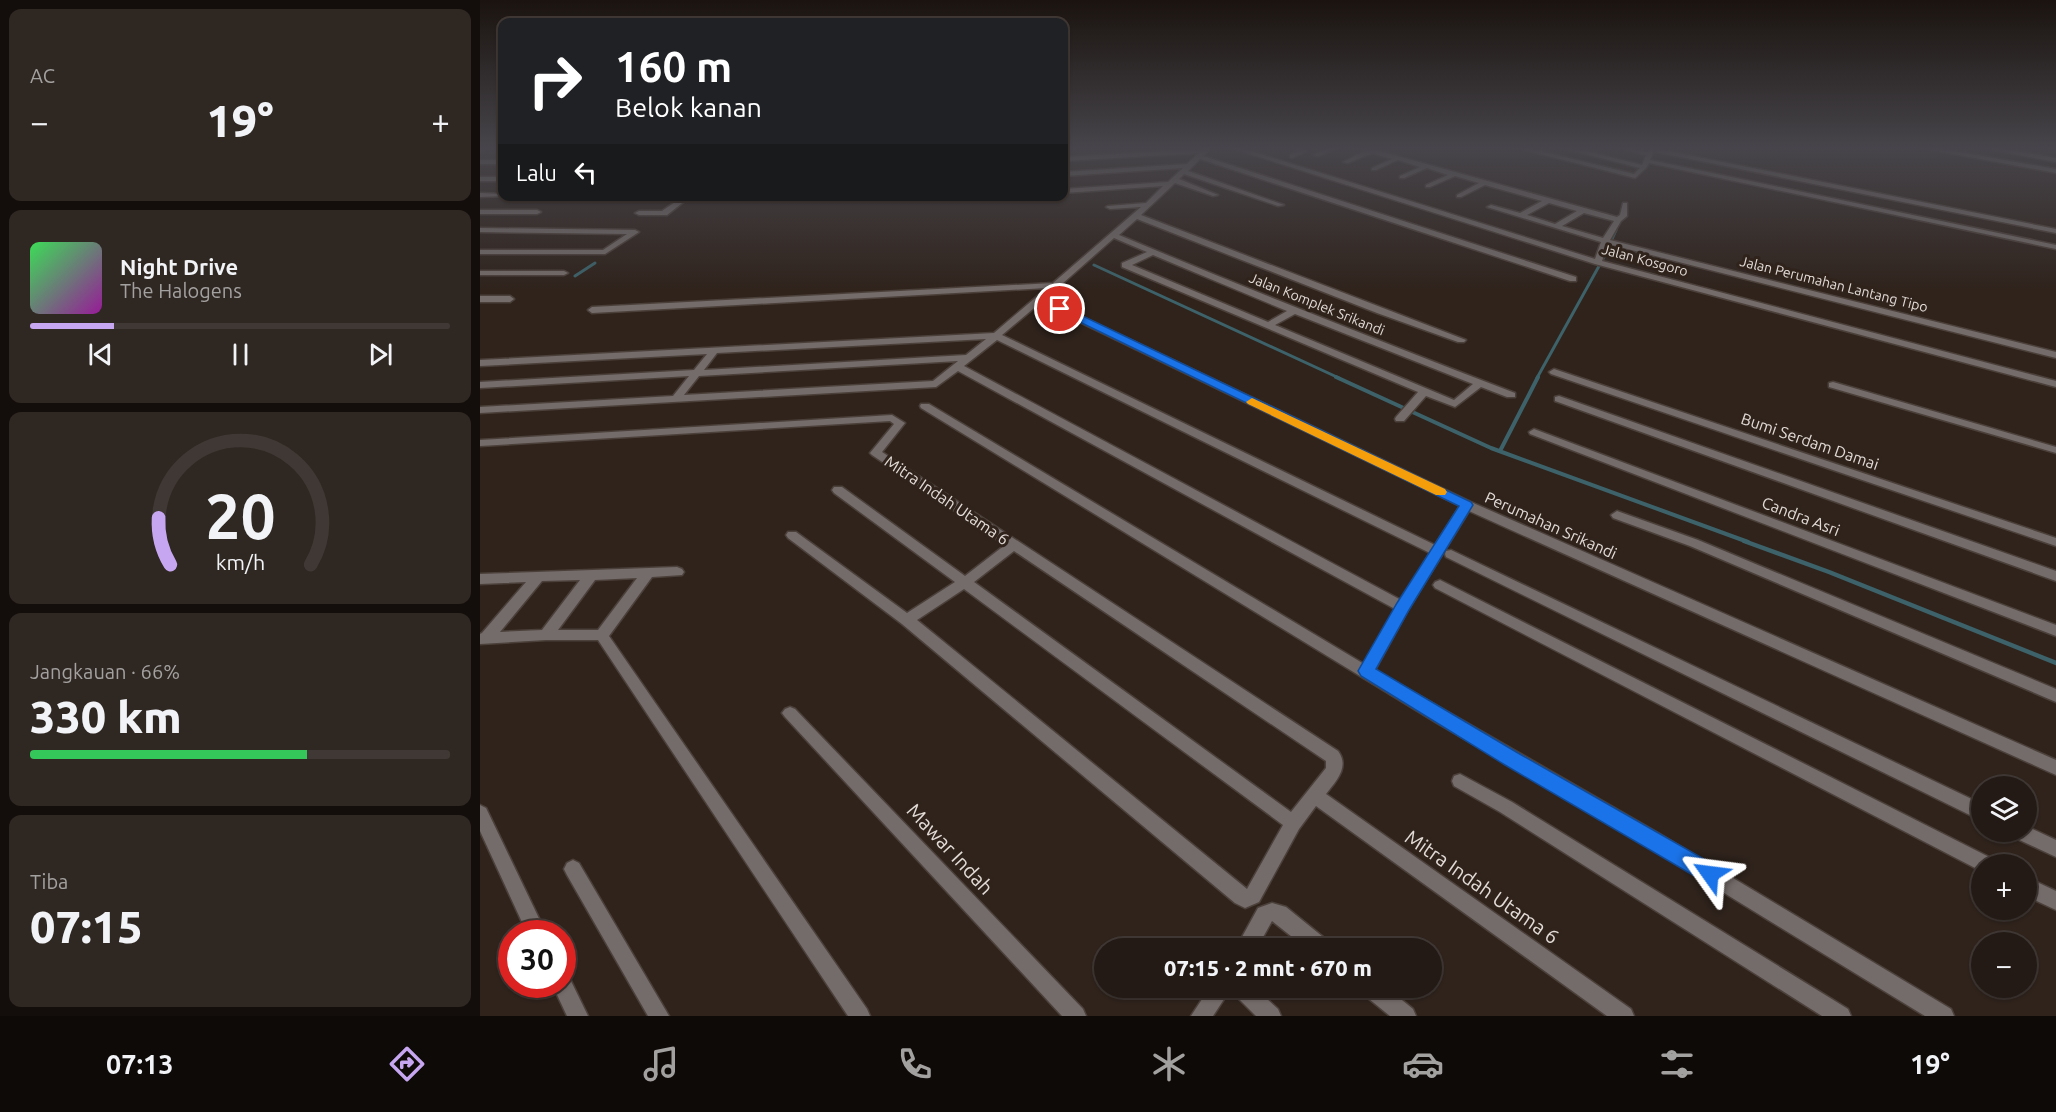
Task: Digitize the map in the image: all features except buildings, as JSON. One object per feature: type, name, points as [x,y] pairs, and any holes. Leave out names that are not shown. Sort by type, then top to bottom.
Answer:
[{"type":"street","points":[[480,410],[939,382],[1057,285],[1159,194]]},
{"type":"street","points":[[1252,194],[1280,205]]},
{"type":"street","points":[[1327,194],[1573,279]]},
{"type":"street","name":"Jalan Kosgoro","points":[[1384,194],[1601,262],[2056,384]]},
{"type":"street","points":[[1530,194],[1618,220]]},
{"type":"street","points":[[1819,194],[2056,247]]},
{"type":"street","points":[[1855,194],[2056,231]]},
{"type":"street","points":[[480,195],[498,196]]},
{"type":"street","points":[[1521,216],[1550,200]]},
{"type":"street","points":[[639,213],[664,213],[680,201]]},
{"type":"street","name":"Jalan Perumahan Lantang Tipo","points":[[1501,201],[1492,206],[1606,241],[2056,355]]},
{"type":"street","points":[[1601,262],[1606,241],[1618,220],[1623,216],[1625,204]]},
{"type":"street","points":[[1110,207],[1147,205]]},
{"type":"street","points":[[1556,226],[1584,210]]},
{"type":"street","points":[[480,212],[537,212]]},
{"type":"street","points":[[1136,216],[1461,340]]},
{"type":"street","points":[[480,230],[635,232],[605,252],[480,252]]},
{"type":"street","name":"Jalan Komplek Srikandi","points":[[1113,236],[1155,251],[1294,311],[1511,395]]},
{"type":"street","points":[[1155,251],[1125,265],[1455,404],[1479,384]]},
{"type":"street","points":[[480,273],[564,273]]},
{"type":"street","points":[[592,310],[1057,285]]},
{"type":"street","points":[[480,299],[510,299]]},
{"type":"street","name":"Perumahan Srikandi","points":[[1039,299],[1467,505],[2056,768]]},
{"type":"street","points":[[1267,326],[1294,311]]},
{"type":"street","points":[[480,363],[996,336],[1971,808]]},
{"type":"street","points":[[676,399],[714,351]]},
{"type":"street","points":[[480,385],[969,358]]},
{"type":"street","points":[[958,367],[1403,607]]},
{"type":"street","name":"Bumi Serdam Damai","points":[[1554,372],[2056,542]]},
{"type":"street","points":[[1833,385],[2056,450]]},
{"type":"street","points":[[1400,419],[1424,392]]},
{"type":"street","points":[[1559,399],[2056,576]]},
{"type":"street","points":[[926,406],[1944,1016]]},
{"type":"street","name":"Mitra Indah Utama 6","points":[[480,443],[892,418],[900,423],[876,453],[1332,756],[1335,760],[1335,770],[1293,823],[1253,896],[1241,897],[907,620],[792,535]]},
{"type":"street","name":"Candra Asri","points":[[1534,432],[2056,631]]},
{"type":"street","points":[[838,490],[1293,823]]},
{"type":"street","points":[[1366,671],[1403,607],[1444,553],[1467,505]]},
{"type":"street","points":[[1617,515],[1705,547],[2056,696]]},
{"type":"street","points":[[907,620],[964,583],[1014,545]]},
{"type":"street","points":[[480,579],[677,572]]},
{"type":"street","points":[[483,639],[546,635],[602,635],[648,573]]},
{"type":"street","points":[[546,635],[591,576]]},
{"type":"street","points":[[483,639],[538,577]]},
{"type":"street","points":[[1440,585],[1971,857]]},
{"type":"street","points":[[605,640],[860,1016]]},
{"type":"street","name":"Mawar Indah","points":[[790,713],[1076,1016]]},
{"type":"street","points":[[1460,781],[1506,807],[1842,1016]]},
{"type":"street","name":"Mitra Indah Utama 6","points":[[1314,795],[1624,1016]]},
{"type":"street","points":[[480,813],[531,920]]},
{"type":"street","points":[[2037,840],[2056,849]]},
{"type":"street","points":[[573,869],[659,1016]]},
{"type":"street","points":[[2037,892],[2056,901]]},
{"type":"street","points":[[1252,938],[1265,915],[1272,912],[1280,914],[1309,938]]},
{"type":"street","points":[[569,998],[578,1016]]},
{"type":"street","points":[[1201,1016],[1214,998]]},
{"type":"street","points":[[1251,998],[1271,1016]]},
{"type":"street","points":[[1384,998],[1406,1016]]},
{"type":"waterway","points":[[1608,249],[1617,229]]},
{"type":"waterway","points":[[1537,378],[1609,248]]},
{"type":"waterway","points":[[575,276],[595,263]]},
{"type":"waterway","points":[[1094,265],[1339,378]]},
{"type":"waterway","points":[[1336,377],[1491,448],[1748,542]]},
{"type":"waterway","points":[[1500,451],[1538,377]]},
{"type":"waterway","points":[[1744,541],[1829,572],[2056,663]]},
{"type":"slow traffic","points":[[1252,402],[1440,492]]},
{"type":"route","points":[[1060,309],[1467,505],[1366,671],[1511,759],[1710,874]]}]
